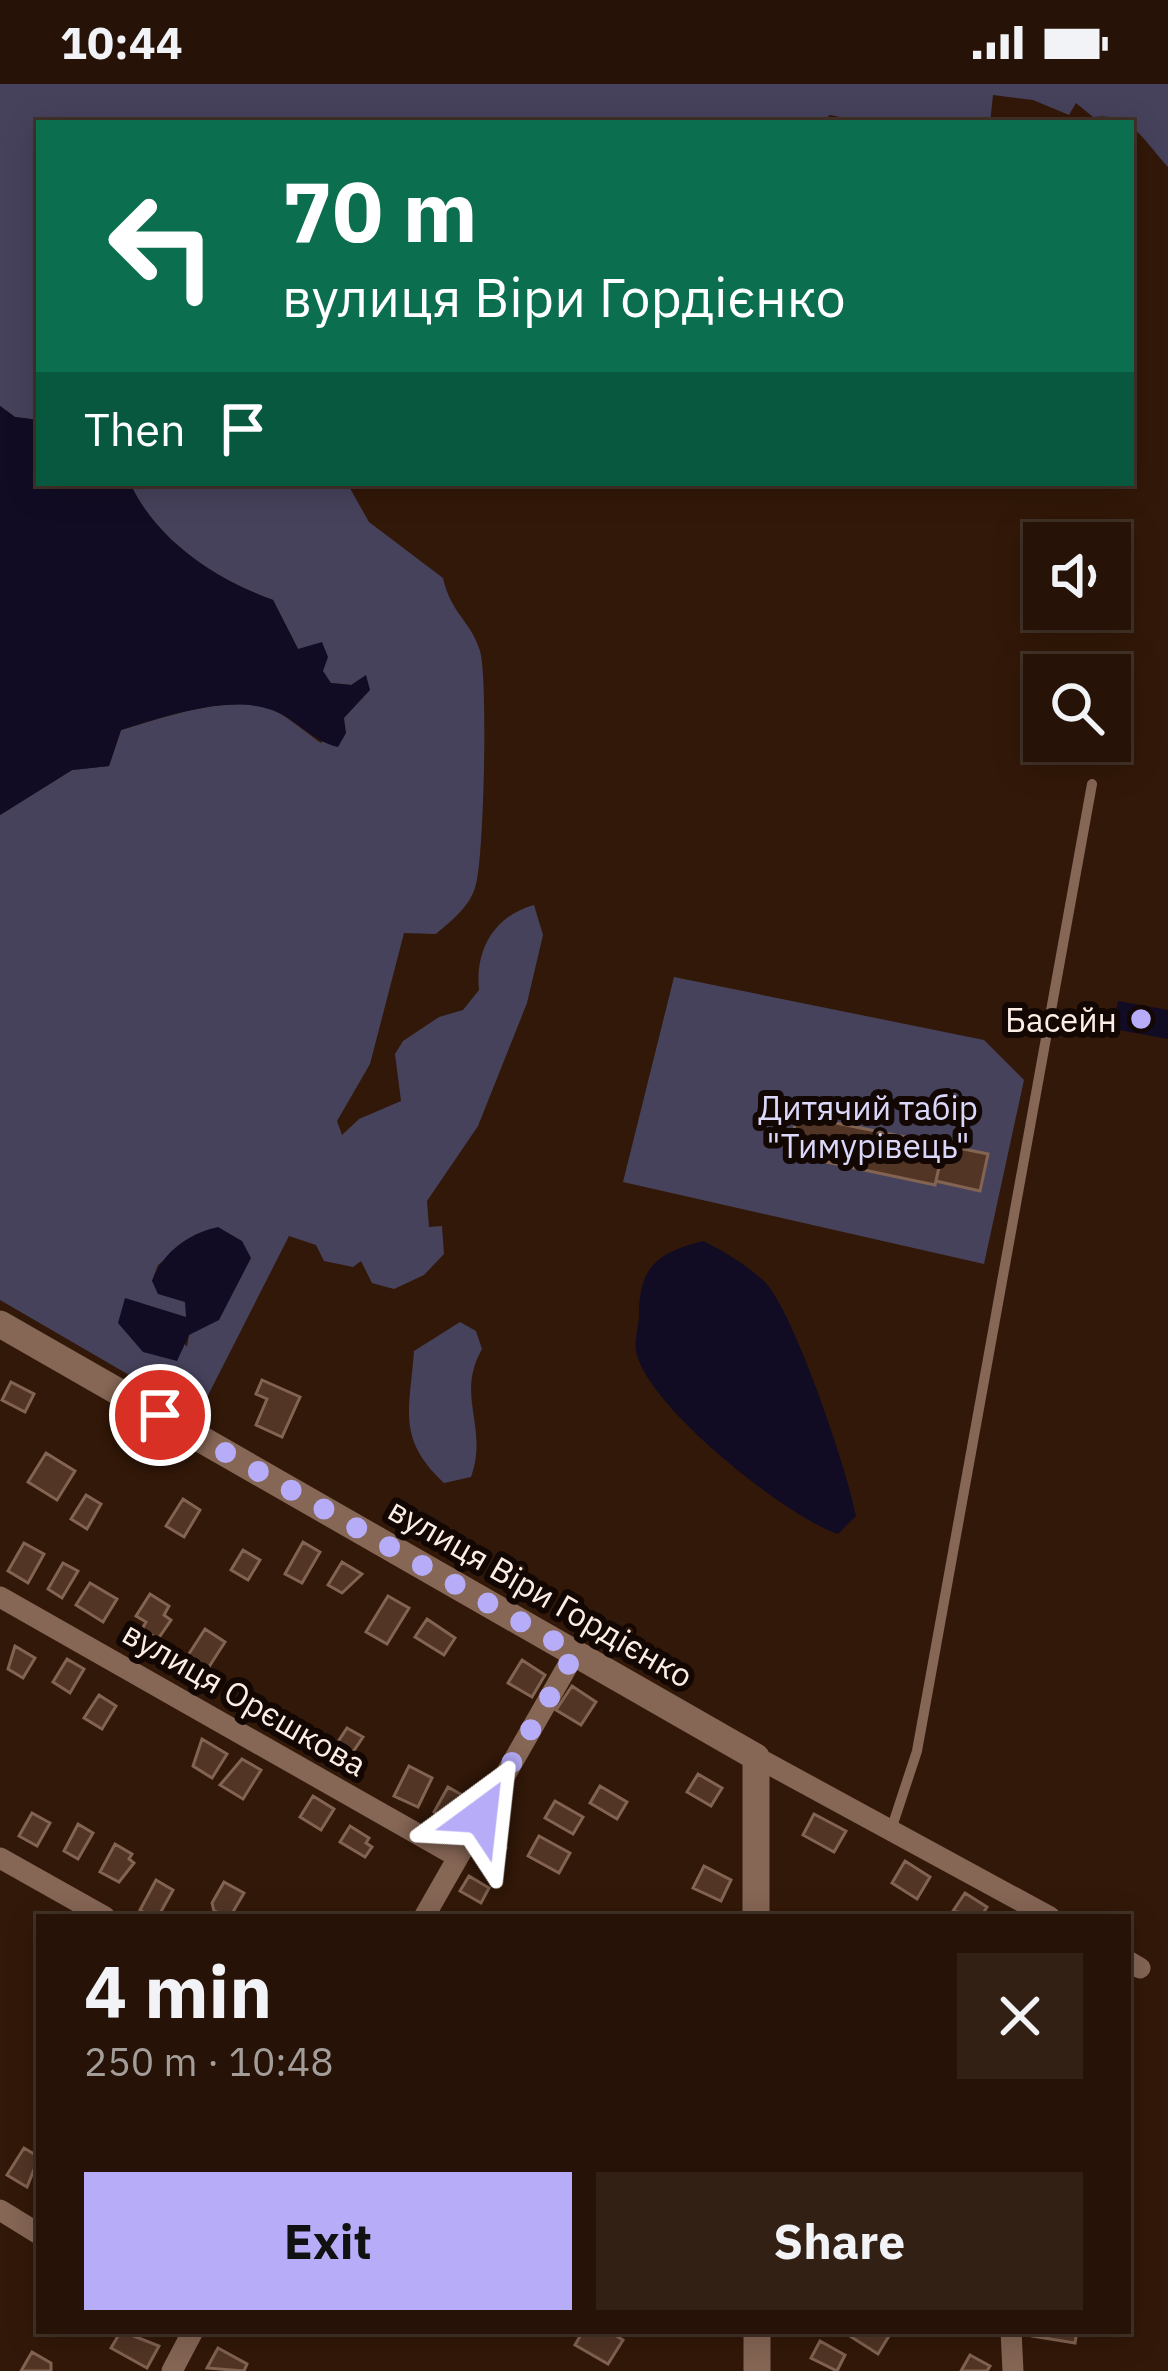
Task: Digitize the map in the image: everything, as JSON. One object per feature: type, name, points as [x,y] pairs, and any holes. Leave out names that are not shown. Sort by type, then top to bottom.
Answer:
[{"type":"street","name":"вулиця Віри Гордієнко","points":[[0,1324],[756,1756],[1045,1914]]},
{"type":"street","name":"вулиця Орєшкова","points":[[0,1597],[458,1857]]},
{"type":"street","points":[[426,1914],[575,1653]]},
{"type":"street","points":[[756,1756],[756,1914]]},
{"type":"street","points":[[0,1858],[100,1914]]},
{"type":"street","points":[[1000,1889],[1000,1914]]},
{"type":"street","points":[[0,2210],[36,2232]]},
{"type":"street","points":[[172,2371],[192,2334]]},
{"type":"street","points":[[754,2370],[757,2334]]},
{"type":"street","points":[[1011,2334],[1013,2371]]},
{"type":"lane","points":[[891,1830],[917,1751],[1092,784]]},
{"type":"green space","points":[[0,84],[1168,84],[1168,167],[1134,129],[1134,120],[1093,117],[1076,103],[1069,115],[1033,100],[993,95],[990,120],[854,120],[830,115],[824,120],[36,120],[36,420],[15,417],[0,406]]},
{"type":"green space","points":[[132,486],[349,486],[369,522],[443,578],[480,651],[484,767],[474,892],[436,934],[404,933],[370,1064],[337,1121],[342,1135],[359,1119],[401,1101],[395,1054],[403,1041],[439,1017],[463,1010],[479,990],[480,961],[498,926],[534,905],[543,935],[527,1003],[478,1126],[427,1201],[429,1227],[442,1226],[444,1254],[424,1275],[394,1289],[372,1283],[361,1261],[353,1267],[324,1261],[316,1245],[289,1236],[198,1415],[0,1300],[0,815],[72,770],[109,766],[121,730],[197,709],[256,705],[273,710],[321,743],[344,718],[352,685],[331,683],[298,649],[273,600],[209,569],[155,522]],"holes":[[[187,1242],[197,1329],[189,1335],[187,1347],[162,1310],[186,1318],[190,1314],[185,1302],[152,1281],[158,1265]]]},
{"type":"green space","name":"Дитячий табір \"Тимурівець\"","points":[[674,977],[984,1040],[1024,1080],[984,1264],[623,1182]]},
{"type":"green space","points":[[460,1322],[476,1331],[482,1349],[471,1382],[476,1459],[471,1477],[444,1483],[418,1452],[412,1437],[409,1407],[414,1351]]},
{"type":"shaded area","points":[[0,406],[15,417],[36,420],[36,486],[132,486],[171,540],[209,569],[273,600],[298,649],[322,642],[328,657],[323,671],[331,683],[351,685],[366,675],[370,690],[344,718],[346,733],[338,747],[272,710],[236,705],[196,709],[121,730],[109,766],[72,770],[0,815]]},
{"type":"shaded area","name":"Басейн","points":[[1118,1001],[1168,1010],[1168,1039],[1113,1029]]},
{"type":"shaded area","points":[[218,1227],[242,1241],[251,1258],[219,1320],[189,1335],[177,1361],[143,1352],[118,1323],[125,1298],[186,1317],[185,1302],[158,1294],[152,1281],[178,1246]]},
{"type":"shaded area","points":[[703,1241],[765,1282],[790,1325],[831,1431],[856,1516],[838,1534],[786,1506],[722,1457],[691,1429],[645,1374],[636,1351],[643,1284],[663,1256]]},
{"type":"building","points":[[797,1115],[944,1145],[935,1185],[789,1154]]},
{"type":"building","points":[[944,1145],[988,1154],[980,1191],[936,1181]]},
{"type":"building","points":[[262,1380],[300,1397],[282,1437],[256,1425],[267,1399],[256,1394]]},
{"type":"building","points":[[11,1382],[34,1394],[25,1412],[2,1400]]},
{"type":"building","points":[[46,1453],[75,1471],[57,1500],[28,1482]]},
{"type":"building","points":[[86,1495],[101,1504],[87,1529],[71,1519]]},
{"type":"building","points":[[183,1499],[200,1510],[184,1537],[166,1526]]},
{"type":"building","points":[[303,1542],[320,1552],[302,1583],[285,1574]]},
{"type":"building","points":[[24,1543],[44,1554],[28,1583],[8,1571]]},
{"type":"building","points":[[243,1550],[260,1560],[248,1580],[231,1570]]},
{"type":"building","points":[[342,1562],[362,1574],[342,1593],[328,1585]]},
{"type":"building","points":[[63,1563],[78,1571],[62,1598],[48,1589]]},
{"type":"building","points":[[90,1583],[117,1599],[103,1622],[76,1605]]},
{"type":"building","points":[[150,1594],[169,1606],[164,1615],[171,1620],[158,1639],[142,1629],[146,1622],[136,1616]]},
{"type":"building","points":[[388,1596],[409,1608],[387,1644],[366,1632]]},
{"type":"building","points":[[427,1619],[455,1638],[444,1655],[415,1637]]},
{"type":"building","points":[[205,1629],[225,1642],[205,1673],[185,1660]]},
{"type":"building","points":[[15,1646],[35,1658],[23,1678],[8,1669]]},
{"type":"building","points":[[67,1659],[84,1669],[70,1693],[53,1682]]},
{"type":"building","points":[[522,1660],[545,1675],[532,1697],[508,1683]]},
{"type":"building","points":[[572,1686],[596,1702],[581,1725],[556,1710]]},
{"type":"building","points":[[99,1695],[116,1706],[102,1729],[84,1718]]},
{"type":"building","points":[[347,1728],[363,1737],[349,1758],[358,1763],[350,1775],[326,1760]]},
{"type":"building","points":[[202,1739],[227,1754],[212,1778],[193,1766]]},
{"type":"building","points":[[242,1759],[261,1770],[243,1799],[220,1785]]},
{"type":"building","points":[[409,1766],[432,1778],[418,1807],[394,1796]]},
{"type":"building","points":[[698,1774],[722,1788],[711,1806],[687,1792]]},
{"type":"building","points":[[600,1786],[627,1802],[617,1819],[590,1803]]},
{"type":"building","points":[[448,1787],[471,1800],[457,1825],[434,1812]]},
{"type":"building","points":[[313,1796],[334,1809],[321,1830],[300,1817]]},
{"type":"building","points":[[555,1801],[583,1817],[573,1834],[545,1818]]},
{"type":"building","points":[[32,1813],[50,1823],[37,1846],[19,1836]]},
{"type":"building","points":[[814,1814],[846,1831],[834,1852],[803,1835]]},
{"type":"building","points":[[78,1824],[93,1833],[78,1859],[64,1851]]},
{"type":"building","points":[[350,1826],[369,1838],[366,1843],[372,1847],[365,1857],[340,1842]]},
{"type":"building","points":[[539,1836],[570,1853],[559,1873],[528,1856]]},
{"type":"building","points":[[489,1838],[506,1848],[497,1864],[480,1854]]},
{"type":"building","points":[[115,1844],[132,1854],[129,1859],[134,1863],[119,1882],[100,1872]]},
{"type":"building","points":[[905,1861],[930,1877],[917,1899],[892,1883]]},
{"type":"building","points":[[704,1866],[731,1880],[721,1901],[693,1888]]},
{"type":"building","points":[[469,1876],[489,1888],[481,1903],[460,1891]]},
{"type":"building","points":[[156,1880],[173,1890],[160,1914],[140,1910]]},
{"type":"building","points":[[224,1882],[244,1893],[232,1914],[214,1911],[212,1903]]},
{"type":"building","points":[[965,1893],[987,1907],[983,1914],[953,1911]]},
{"type":"building","points":[[24,2148],[36,2155],[27,2187],[7,2175]]},
{"type":"building","points":[[119,2334],[159,2346],[147,2368],[111,2348]]},
{"type":"building","points":[[581,2334],[613,2334],[623,2340],[608,2364],[575,2345]]},
{"type":"building","points":[[847,2334],[890,2334],[878,2354]]},
{"type":"building","points":[[1032,2334],[1076,2334],[1075,2343]]},
{"type":"building","points":[[820,2341],[845,2355],[837,2371],[811,2358]]},
{"type":"building","points":[[218,2348],[247,2364],[244,2371],[207,2368]]},
{"type":"building","points":[[32,2352],[51,2363],[51,2371],[21,2371]]},
{"type":"building","points":[[970,2355],[990,2366],[987,2371],[961,2371]]},
{"type":"place","name":"Басейн","points":[[1141,1019]]},
{"type":"route","points":[[160,1415],[575,1653],[481,1816]]}]
